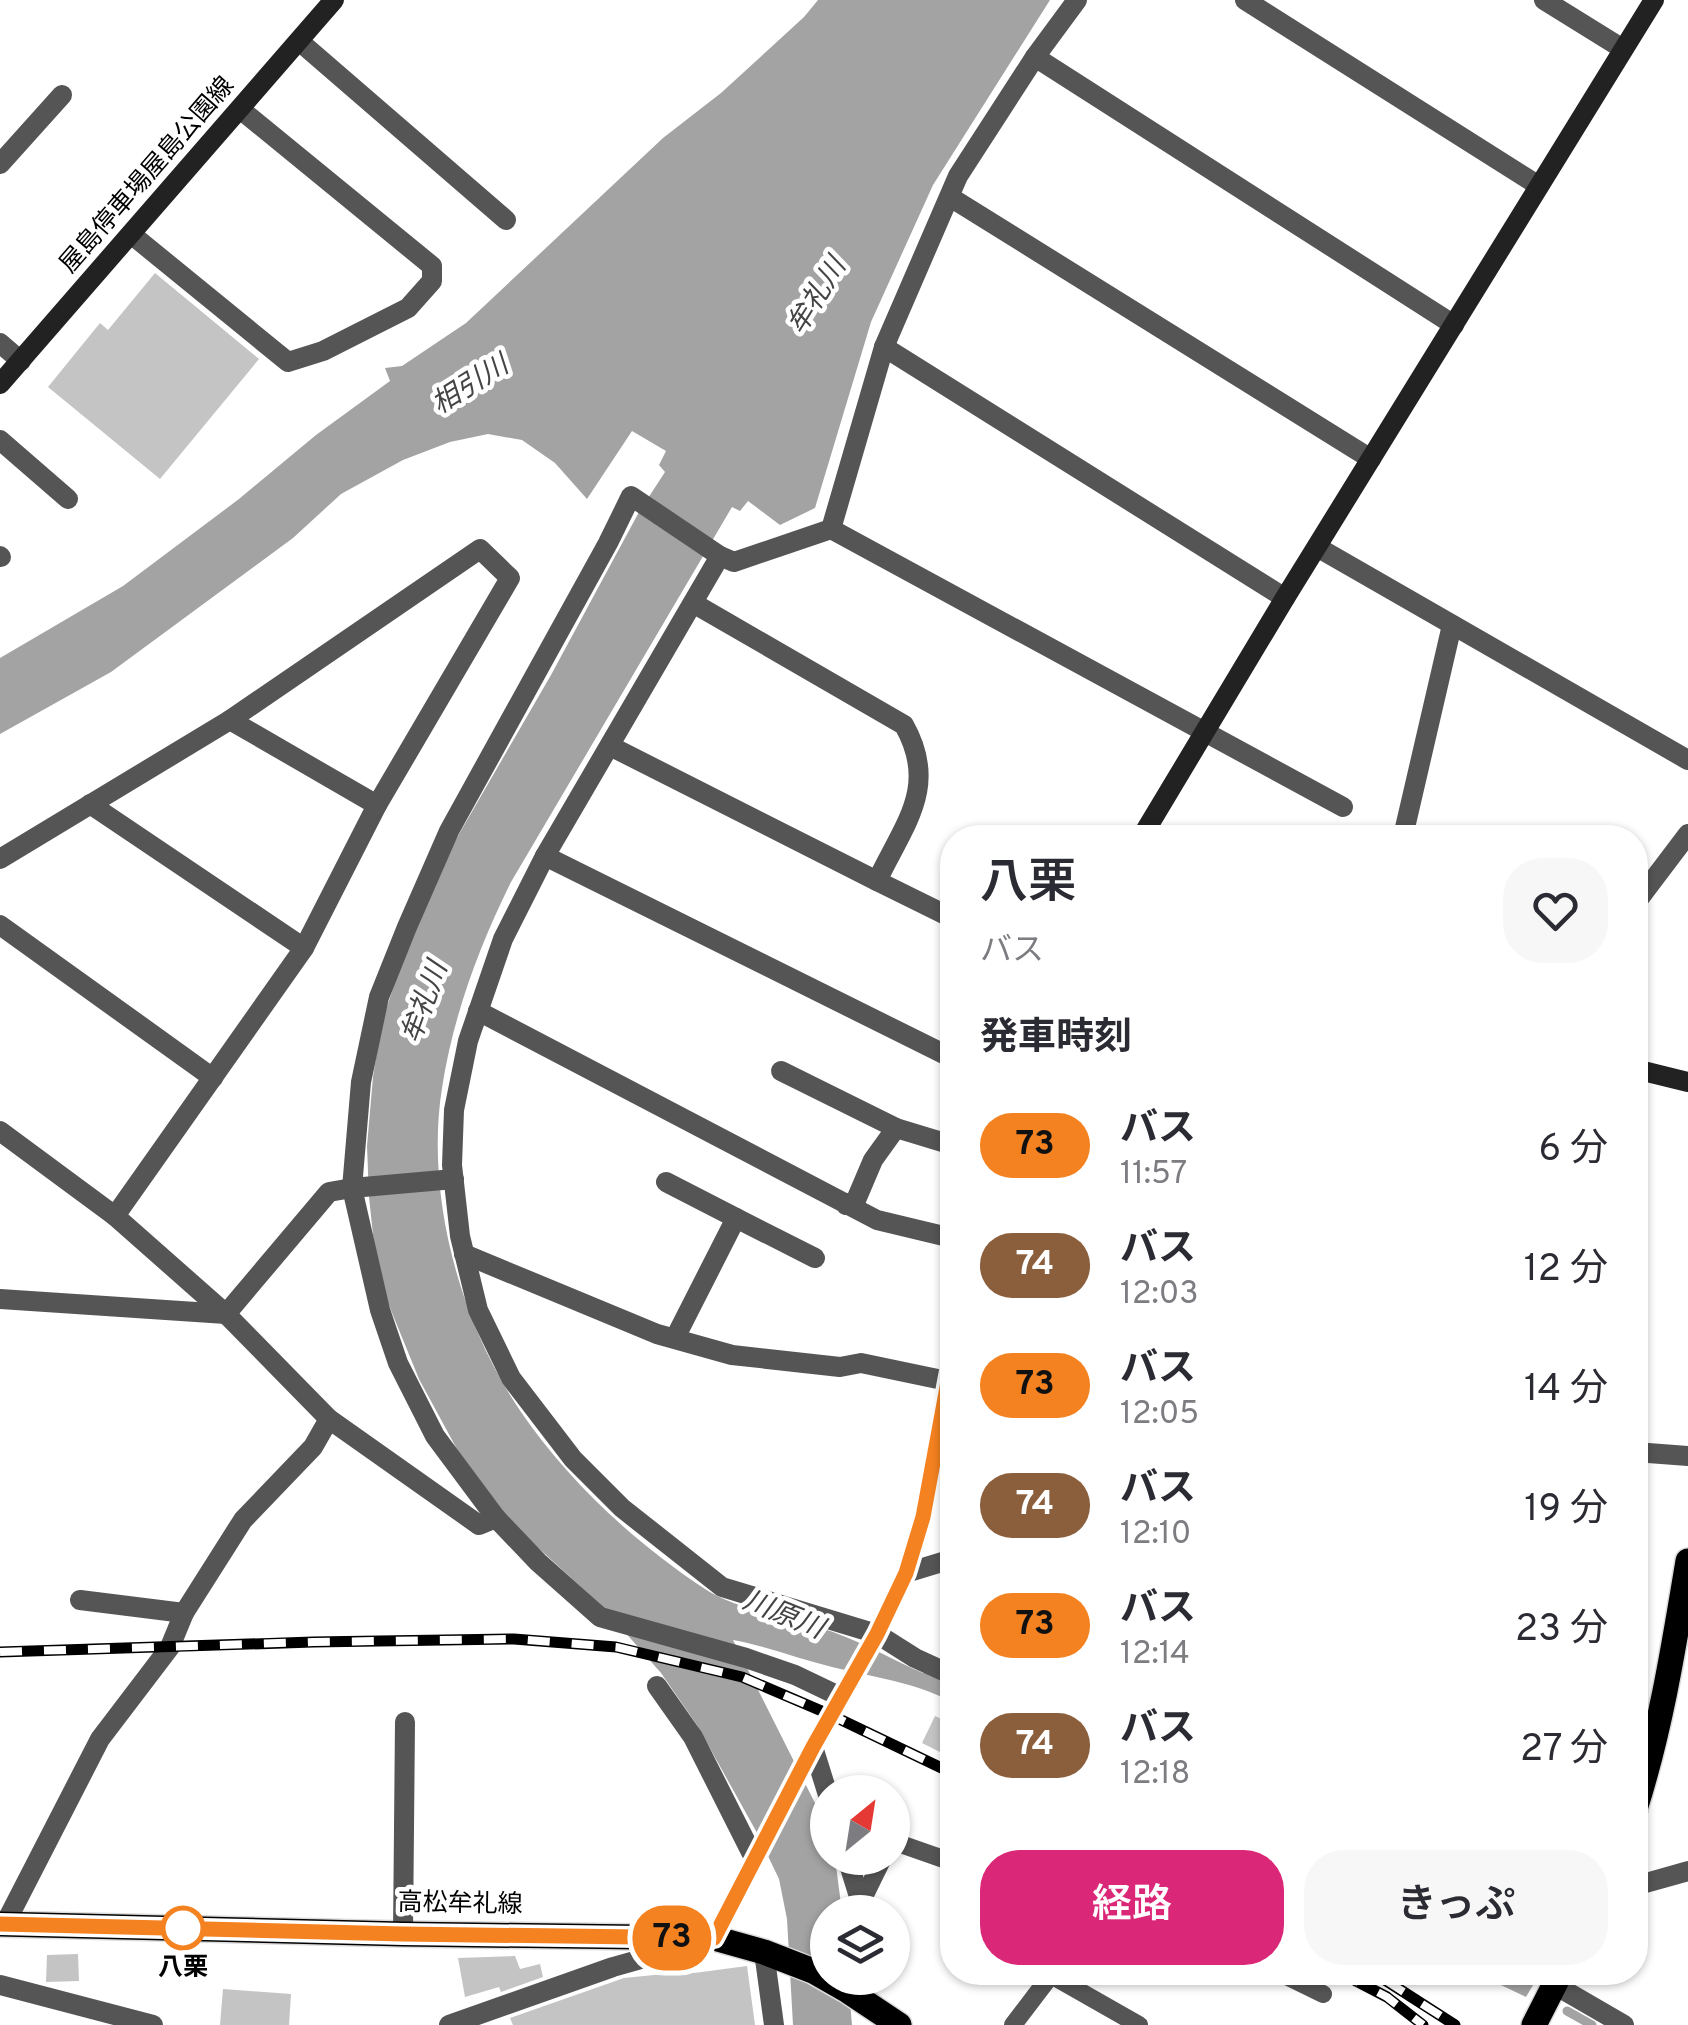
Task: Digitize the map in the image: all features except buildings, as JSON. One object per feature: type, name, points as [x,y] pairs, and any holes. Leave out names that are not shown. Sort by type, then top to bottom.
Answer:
[{"type":"main road","points":[[1648,1765],[1688,1561]]},
{"type":"main road","name":"高松牟礼線","points":[[2,1924],[714,1938],[775,1956],[853,1996],[898,2025]]},
{"type":"main road","points":[[1534,2025],[1555,1985]]},
{"type":"street","name":"屋島停車場屋島公園線","points":[[0,384],[334,0]]},
{"type":"street","points":[[831,529],[884,347],[958,176],[1035,56],[1077,0]]},
{"type":"street","points":[[1245,0],[1539,186]]},
{"type":"street","points":[[1544,0],[1624,49]]},
{"type":"street","points":[[1149,825],[1654,0]]},
{"type":"street","points":[[298,41],[506,220]]},
{"type":"street","points":[[1035,56],[1454,325]]},
{"type":"street","points":[[0,164],[62,95]]},
{"type":"street","points":[[131,234],[288,362],[324,351],[408,308],[432,281],[432,266],[240,109]]},
{"type":"street","points":[[950,197],[1371,458]]},
{"type":"street","points":[[0,342],[21,360]]},
{"type":"street","points":[[884,347],[1285,598]]},
{"type":"street","points":[[0,440],[68,498]]},
{"type":"street","points":[[841,1697],[746,1658],[600,1616],[538,1562],[496,1518],[435,1436],[398,1364],[380,1310],[352,1188],[365,1065],[380,997],[407,927],[449,831],[631,496],[734,562],[831,529],[1343,807]]},
{"type":"street","points":[[1317,547],[1688,760]]},
{"type":"street","points":[[0,858],[230,720],[480,549],[510,578],[378,806],[304,948],[115,1216]]},
{"type":"street","points":[[720,556],[545,856],[503,939],[468,1040],[454,1110],[452,1166],[464,1254],[478,1310],[511,1378],[573,1459],[622,1508],[722,1587],[940,1669]]},
{"type":"street","points":[[693,603],[904,725],[914,744],[920,772],[916,800],[876,880]]},
{"type":"street","points":[[1405,825],[1452,625]]},
{"type":"street","points":[[230,720],[378,806]]},
{"type":"street","points":[[610,746],[940,912]]},
{"type":"street","points":[[90,804],[304,948]]},
{"type":"street","points":[[1648,887],[1688,834]]},
{"type":"street","points":[[545,856],[940,1052]]},
{"type":"street","points":[[0,925],[212,1078]]},
{"type":"street","points":[[478,1011],[876,1220],[940,1235]]},
{"type":"street","points":[[782,1071],[896,1128],[940,1141]]},
{"type":"street","points":[[1648,1071],[1688,1082]]},
{"type":"street","points":[[846,1205],[856,1200],[873,1160],[896,1128]]},
{"type":"street","points":[[0,1131],[115,1216],[226,1314],[329,1419],[479,1525],[496,1518]]},
{"type":"street","points":[[226,1314],[329,1192],[454,1179]]},
{"type":"street","points":[[666,1182],[815,1258]]},
{"type":"street","points":[[675,1338],[736,1218]]},
{"type":"street","points":[[464,1254],[657,1334],[732,1355],[940,1373]]},
{"type":"street","points":[[0,1299],[226,1314]]},
{"type":"street","points":[[2,1924],[100,1739],[170,1647],[184,1613],[244,1520],[314,1447],[329,1419]]},
{"type":"street","points":[[714,1938],[906,1573],[923,1517],[940,1430]]},
{"type":"street","points":[[1648,1453],[1688,1456]]},
{"type":"street","points":[[906,1573],[940,1563]]},
{"type":"street","points":[[80,1600],[184,1613]]},
{"type":"street","points":[[657,1686],[693,1737],[755,1860]]},
{"type":"street","points":[[403,1934],[405,1722]]},
{"type":"street","points":[[813,1747],[822,1775]]},
{"type":"street","points":[[1648,1882],[1688,1871]]},
{"type":"street","points":[[449,2025],[659,1954],[669,1938]]},
{"type":"street","points":[[774,2025],[775,1956]]},
{"type":"street","points":[[0,1985],[153,2025]]},
{"type":"street","points":[[1567,1985],[1624,2025]]},
{"type":"lane","points":[[910,1848],[940,1858]]},
{"type":"lane","points":[[1013,2025],[1043,1985]]},
{"type":"lane","points":[[1068,1985],[1138,2025]]},
{"type":"lane","points":[[1305,1985],[1323,1994]]},
{"type":"water","points":[[818,0],[1050,0],[933,185],[871,322],[815,508],[780,525],[748,501],[740,511],[732,507],[511,882],[478,957],[453,1035],[442,1088],[439,1171],[452,1257],[481,1339],[521,1412],[581,1486],[653,1552],[719,1597],[833,1632],[940,1678],[940,1696],[733,1640],[810,1793],[810,1875],[837,1875],[840,1895],[810,1895],[810,1995],[849,1995],[852,2025],[793,2025],[787,1919],[779,1879],[756,1831],[697,1725],[661,1673],[601,1605],[512,1524],[458,1451],[419,1379],[388,1303],[374,1244],[367,1146],[381,1025],[397,976],[448,853],[665,472],[659,465],[666,451],[632,431],[587,499],[555,463],[522,440],[488,434],[450,442],[403,460],[341,494],[293,538],[111,672],[0,734],[0,658],[123,586],[390,381],[385,368],[402,366],[466,323],[663,138],[721,93]]},
{"type":"water","points":[[1501,1985],[1533,1985],[1526,1997]]},
{"type":"waterway","name":"川原川","points":[[1567,2011],[1592,2025]]},
{"type":"railway","points":[[0,1652],[514,1639],[616,1647],[742,1677],[940,1767]]},
{"type":"railway","points":[[1364,1985],[1423,2025]]},
{"type":"railway","points":[[1393,1985],[1455,2025]]},
{"type":"bus line","name":"73","points":[[0,1924],[714,1938],[906,1573],[923,1517],[940,1431]]},
{"type":"place","name":"八栗","points":[[183,1928]]},
{"type":"water label","name":"牟礼川","points":[[818,297]]},
{"type":"water label","name":"相引川","points":[[471,386]]},
{"type":"water label","name":"牟礼川","points":[[426,1003]]}]
